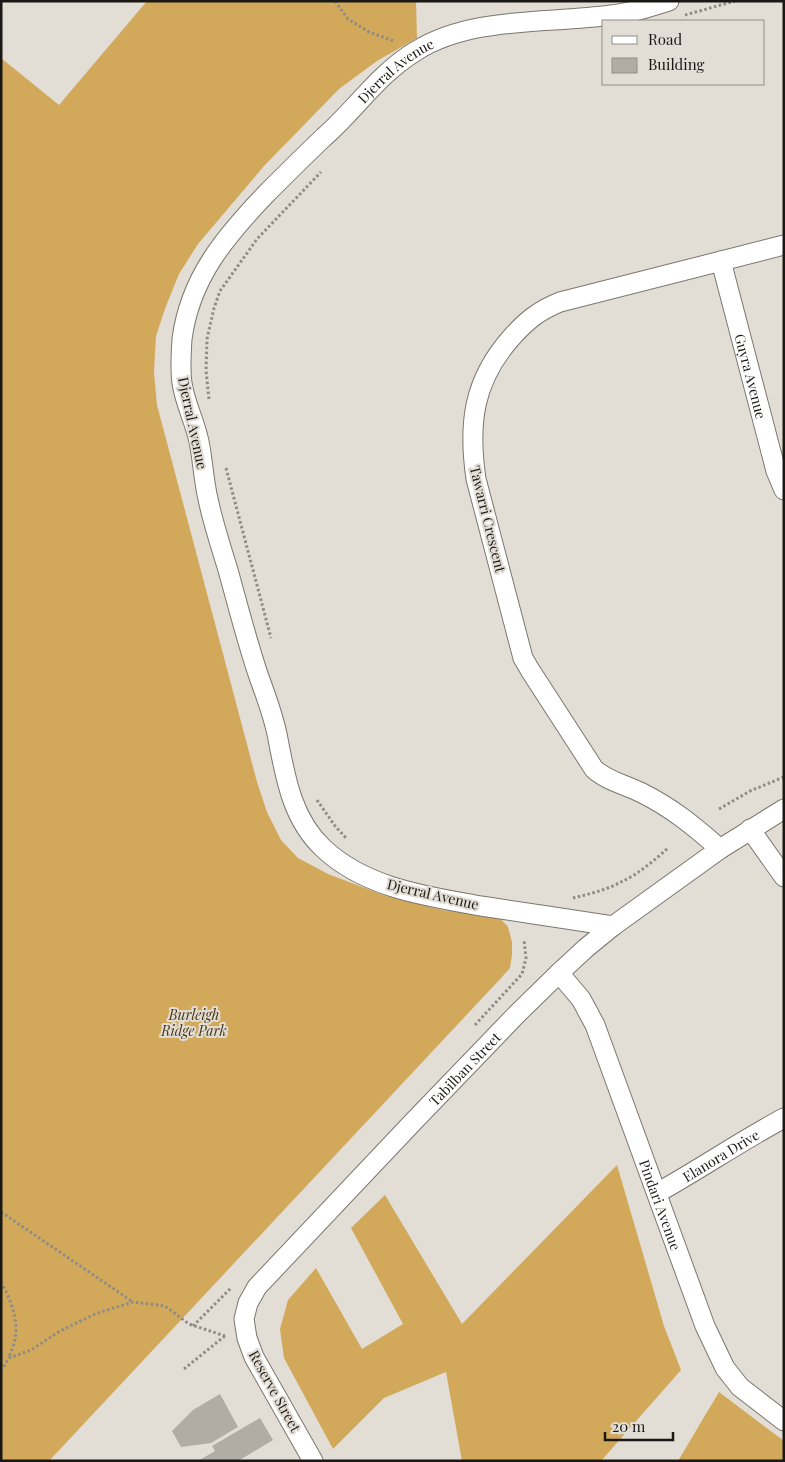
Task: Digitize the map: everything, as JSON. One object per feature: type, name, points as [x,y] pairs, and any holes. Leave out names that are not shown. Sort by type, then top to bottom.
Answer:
[{"type":"street","name":"Djerral Avenue","points":[[613,926],[437,898],[381,883],[345,866],[308,833],[297,814],[290,792],[276,730],[252,656],[208,498],[198,437],[181,382],[181,355],[184,329],[192,295],[204,271],[218,250],[248,213],[298,160],[338,125],[367,91],[413,52],[450,35],[472,30],[510,23],[612,15],[669,1]]},
{"type":"street","name":"Tawarri Crescent","points":[[720,849],[673,810],[641,792],[605,777],[594,768],[530,670],[524,658],[480,498],[473,458],[474,411],[478,393],[495,358],[530,318],[544,308],[568,300],[784,245]]},
{"type":"street","name":"Guyra Avenue","points":[[721,261],[776,471],[784,490]]},
{"type":"street","name":"Tabilban Street","points":[[244,1319],[248,1303],[257,1287],[559,973],[613,926],[720,849],[784,808]]},
{"type":"street","points":[[750,829],[784,877]]},
{"type":"street","name":"Pindari Avenue","points":[[559,973],[581,999],[595,1025],[705,1326],[725,1368],[740,1387],[784,1421]]},
{"type":"street","name":"Elanora Drive","points":[[657,1193],[702,1168],[753,1134],[784,1118]]},
{"type":"street","name":"Reserve Street","points":[[244,1319],[247,1338],[254,1358],[313,1461]]},
{"type":"path","points":[[335,1],[348,20],[369,32],[404,44],[413,52]]},
{"type":"path","points":[[681,16],[735,1]]},
{"type":"path","points":[[210,406],[206,371],[207,339],[220,291],[257,239],[323,170]]},
{"type":"path","points":[[223,460],[272,642]]},
{"type":"path","points":[[719,809],[784,776]]},
{"type":"path","points":[[316,798],[335,826],[352,844]]},
{"type":"path","points":[[572,898],[609,888],[624,881],[668,848]]},
{"type":"path","points":[[1,1212],[133,1302]]},
{"type":"path","points":[[1,1282],[15,1316],[16,1337],[9,1358],[1,1371]]},
{"type":"path","points":[[193,1326],[225,1295]]},
{"type":"path","points":[[9,1358],[32,1350],[60,1331],[95,1314],[133,1302],[164,1306],[193,1326],[225,1336]]},
{"type":"path","points":[[184,1369],[244,1319]]},
{"type":"green space","name":"Burleigh Ridge Park","points":[[147,1],[416,1],[417,38],[377,61],[339,89],[264,166],[198,244],[179,274],[156,336],[154,372],[157,405],[257,782],[267,812],[281,840],[298,858],[328,874],[386,896],[442,910],[466,913],[487,912],[500,918],[508,927],[512,942],[512,955],[510,968],[502,977],[49,1461],[1,1461],[1,58],[59,105]]},
{"type":"green space","points":[[617,1165],[664,1326],[681,1370],[601,1461],[462,1461],[446,1372],[384,1398],[333,1449],[284,1358],[280,1329],[288,1300],[316,1268],[362,1349],[403,1324],[351,1228],[385,1195],[462,1324]]},
{"type":"green space","points":[[719,1392],[784,1441],[784,1461],[678,1461]]},
{"type":"building","points":[[220,1394],[238,1427],[211,1443],[181,1447],[172,1431],[193,1410]]},
{"type":"building","points":[[260,1418],[273,1440],[238,1461],[198,1461],[215,1451],[212,1446]]}]
